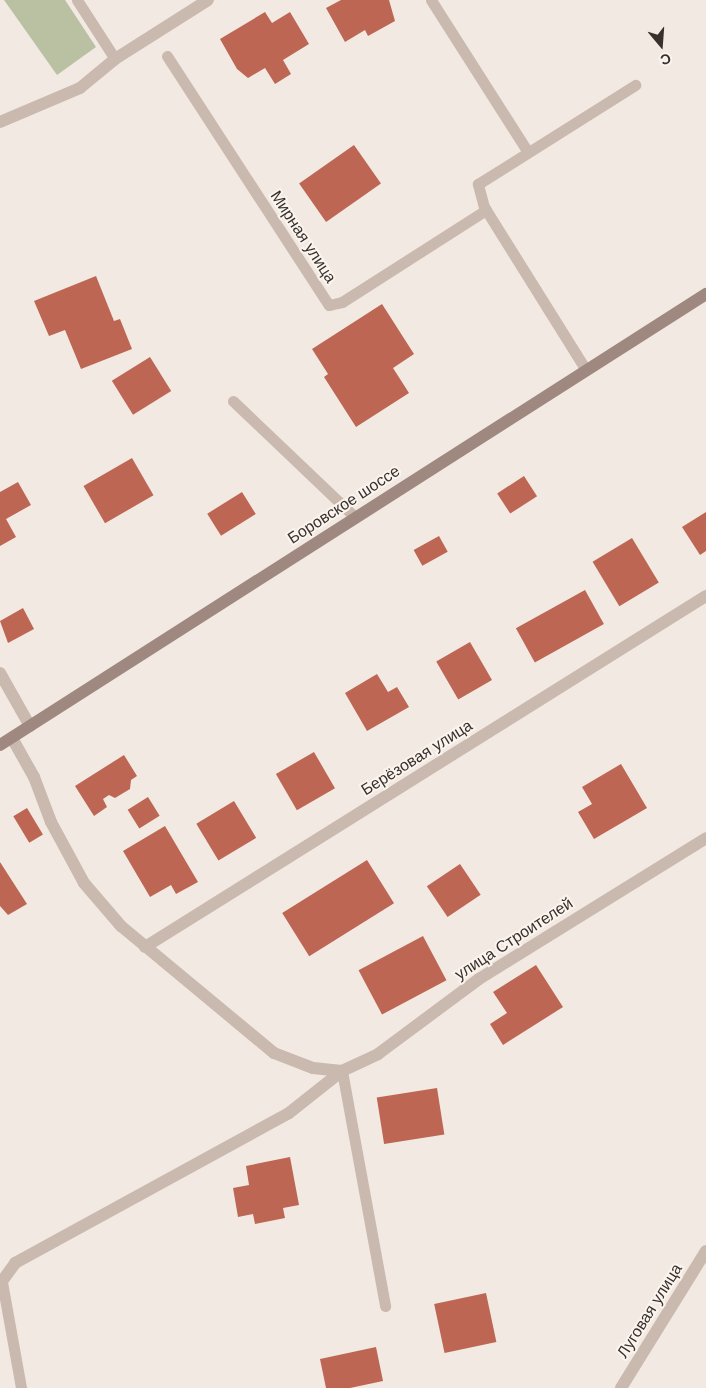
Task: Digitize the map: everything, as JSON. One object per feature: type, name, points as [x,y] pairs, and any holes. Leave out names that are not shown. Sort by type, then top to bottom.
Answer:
[{"type":"main road","name":"Боровское шоссе","points":[[0,745],[706,294]]},
{"type":"street","points":[[0,122],[80,88],[115,60],[208,0]]},
{"type":"street","name":"Берёзовая улица","points":[[145,946],[706,596]]},
{"type":"street","points":[[0,673],[30,726]]},
{"type":"street","points":[[12,738],[34,777],[51,822],[84,883],[121,926],[274,1053],[313,1068],[342,1071]]},
{"type":"street","name":"улица Строителей","points":[[1,1283],[15,1264],[289,1114],[342,1071],[378,1054],[480,979],[706,838]]},
{"type":"street","name":"Луговая улица","points":[[621,1388],[706,1251]]},
{"type":"lane","points":[[77,0],[115,60]]},
{"type":"lane","points":[[431,0],[528,152]]},
{"type":"lane","name":"Мирная улица","points":[[167,56],[329,305],[342,302],[486,210]]},
{"type":"lane","points":[[586,370],[486,210],[480,199],[478,184],[635,85]]},
{"type":"lane","points":[[233,400],[355,517]]},
{"type":"lane","points":[[342,1071],[385,1306]]},
{"type":"lane","points":[[1,1283],[21,1388]]},
{"type":"green space","points":[[4,0],[65,0],[96,47],[57,75]]},
{"type":"building","points":[[341,0],[389,0],[395,21],[368,36],[365,30],[345,42],[326,8]]},
{"type":"building","points":[[265,12],[272,23],[290,12],[309,44],[283,60],[291,74],[275,84],[265,68],[248,78],[237,69],[220,39]]},
{"type":"building","points":[[354,145],[381,184],[326,222],[299,183]]},
{"type":"building","points":[[96,276],[114,321],[120,319],[132,349],[81,369],[65,330],[49,336],[34,301]]},
{"type":"building","points":[[382,304],[414,354],[393,368],[409,393],[356,427],[324,377],[328,374],[312,349]]},
{"type":"building","points":[[150,357],[171,391],[133,415],[112,381]]},
{"type":"building","points":[[132,458],[154,495],[105,523],[84,486]]},
{"type":"building","points":[[524,476],[537,496],[510,514],[497,493]]},
{"type":"building","points":[[18,482],[31,505],[6,519],[16,537],[0,546],[0,492]]},
{"type":"building","points":[[242,492],[256,514],[221,536],[207,514]]},
{"type":"building","points":[[706,512],[706,551],[700,555],[682,527]]},
{"type":"building","points":[[439,536],[448,552],[422,566],[414,550]]},
{"type":"building","points":[[632,538],[659,583],[619,606],[593,562]]},
{"type":"building","points":[[585,590],[604,624],[535,662],[516,628]]},
{"type":"building","points":[[23,608],[34,629],[8,643],[0,621]]},
{"type":"building","points":[[470,642],[492,680],[458,700],[436,662]]},
{"type":"building","points":[[377,674],[388,692],[397,687],[409,707],[367,731],[345,693]]},
{"type":"building","points":[[314,752],[335,788],[297,810],[276,774]]},
{"type":"building","points":[[124,755],[137,776],[131,780],[130,789],[115,798],[109,795],[103,799],[107,807],[94,816],[75,786]]},
{"type":"building","points":[[621,764],[647,808],[594,839],[578,812],[592,804],[582,787]]},
{"type":"building","points":[[148,797],[160,816],[139,828],[128,810]]},
{"type":"building","points":[[234,801],[256,838],[218,861],[196,824]]},
{"type":"building","points":[[27,808],[43,835],[29,843],[13,816]]},
{"type":"building","points":[[165,826],[198,882],[176,894],[171,885],[150,897],[123,851]]},
{"type":"building","points":[[367,860],[394,903],[309,956],[282,913]]},
{"type":"building","points":[[0,862],[27,904],[8,915],[0,906]]},
{"type":"building","points":[[460,864],[481,895],[448,917],[427,886]]},
{"type":"building","points":[[423,936],[446,980],[382,1014],[359,970]]},
{"type":"building","points":[[536,965],[563,1007],[503,1045],[490,1024],[507,1013],[493,992]]},
{"type":"building","points":[[437,1088],[444,1134],[384,1144],[377,1098]]},
{"type":"building","points":[[290,1157],[299,1205],[283,1208],[285,1218],[255,1224],[253,1214],[238,1217],[233,1188],[249,1185],[246,1166]]},
{"type":"building","points":[[486,1293],[496,1342],[445,1353],[434,1304]]},
{"type":"building","points":[[376,1347],[383,1381],[350,1388],[326,1388],[320,1359]]}]
